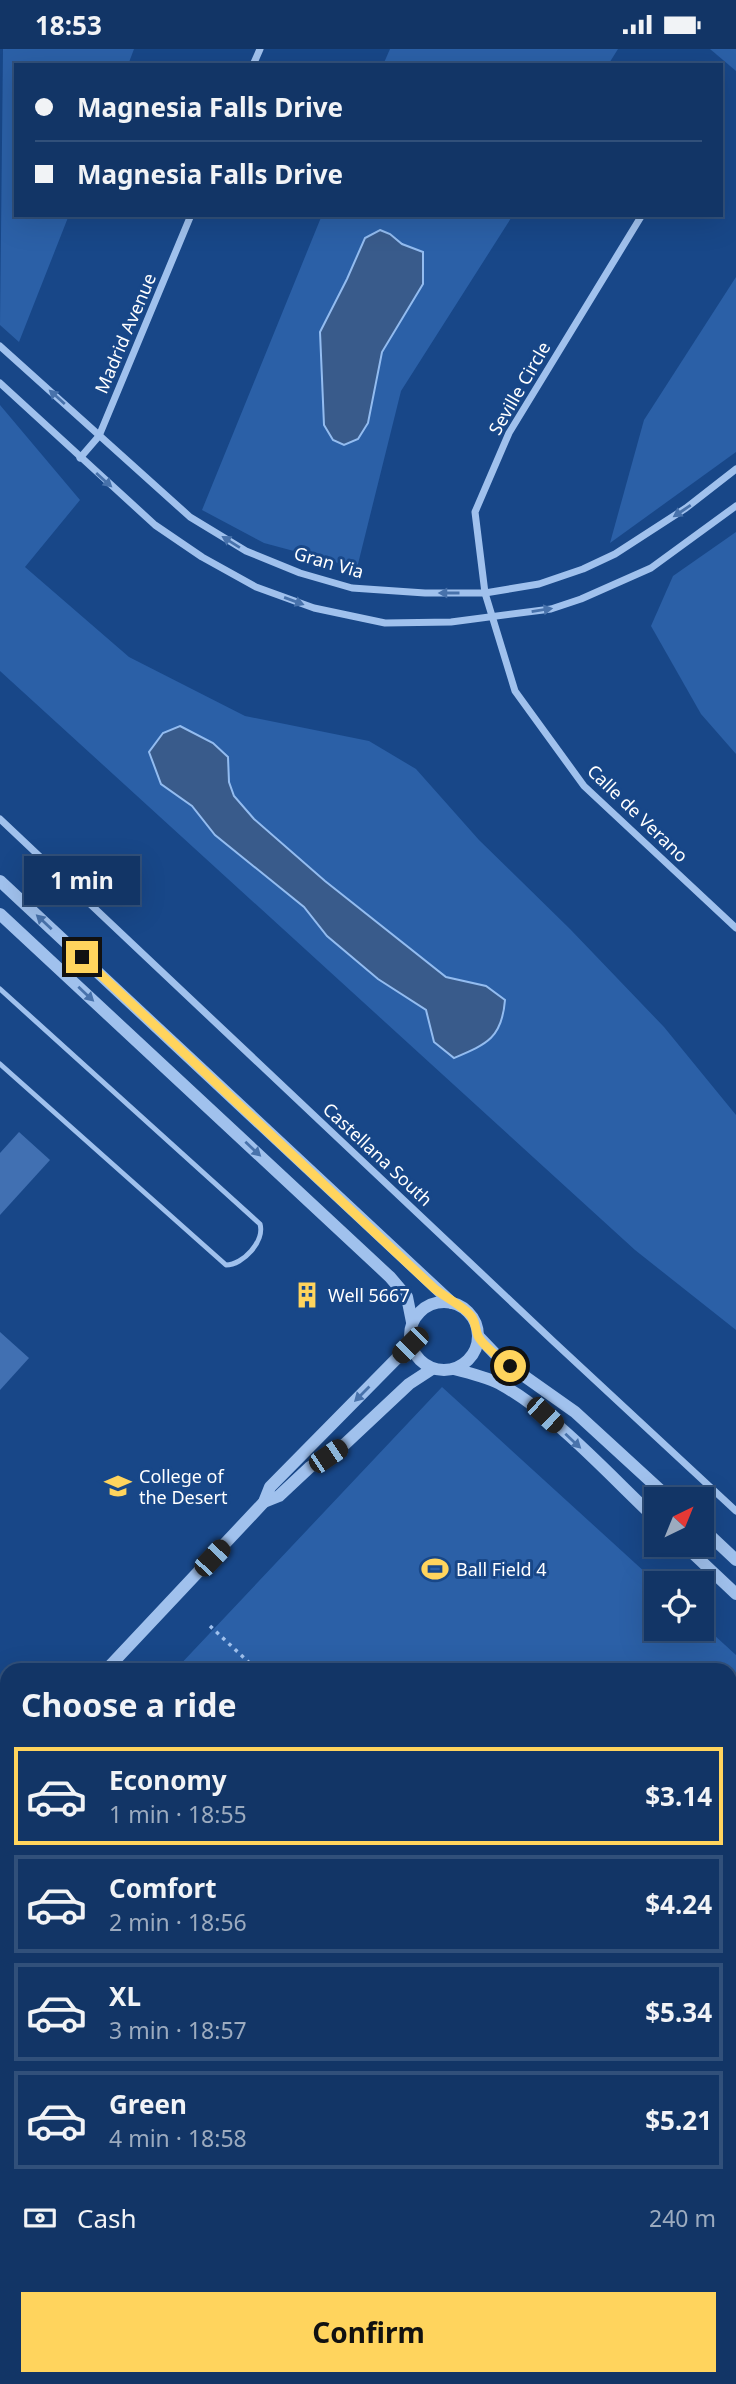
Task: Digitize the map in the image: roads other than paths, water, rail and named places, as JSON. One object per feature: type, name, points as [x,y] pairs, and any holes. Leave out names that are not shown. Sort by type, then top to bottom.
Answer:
[{"type":"street","name":"Madrid Avenue","points":[[80,458],[99,436],[190,217]]},
{"type":"street","name":"Seville Circle","points":[[485,593],[475,512],[509,433],[641,217]]},
{"type":"street","name":"Gran Via","points":[[0,345],[190,517],[246,551],[300,573],[352,589],[485,593],[540,584],[615,554],[686,508],[736,469]]},
{"type":"street","points":[[0,383],[155,525],[202,557],[256,587],[314,608],[385,623],[451,622],[551,609],[581,599],[651,568],[736,506]]},
{"type":"street","name":"Calle de Verano","points":[[485,593],[515,691],[584,786],[736,928]]},
{"type":"street","name":"Castellana South","points":[[0,819],[736,1511]]},
{"type":"street","points":[[0,881],[452,1303],[471,1316],[478,1336],[471,1357],[454,1369]]},
{"type":"street","points":[[0,914],[390,1276],[407,1297],[412,1322]]},
{"type":"street","points":[[432,1369],[415,1356],[410,1345],[412,1322],[419,1312],[429,1305],[452,1303]]},
{"type":"street","points":[[478,1336],[500,1359],[575,1412],[657,1487]]},
{"type":"street","points":[[113,1663],[264,1502],[270,1487],[410,1345]]},
{"type":"street","points":[[264,1502],[279,1496],[310,1467],[345,1444],[410,1384],[432,1369],[454,1369],[500,1384],[545,1415],[644,1508]]},
{"type":"street","points":[[714,1539],[736,1560]]},
{"type":"street","points":[[697,1557],[736,1594]]},
{"type":"lane","points":[[0,989],[260,1224],[261,1238],[241,1261],[226,1265],[1,1067]]},
{"type":"lane","points":[[0,2286],[0,2293]]},
{"type":"place","name":"Well 5667","points":[[307,1295]]},
{"type":"place","name":"College of the Desert","points":[[118,1486]]},
{"type":"place","name":"Ball Field 4","points":[[435,1569]]}]
